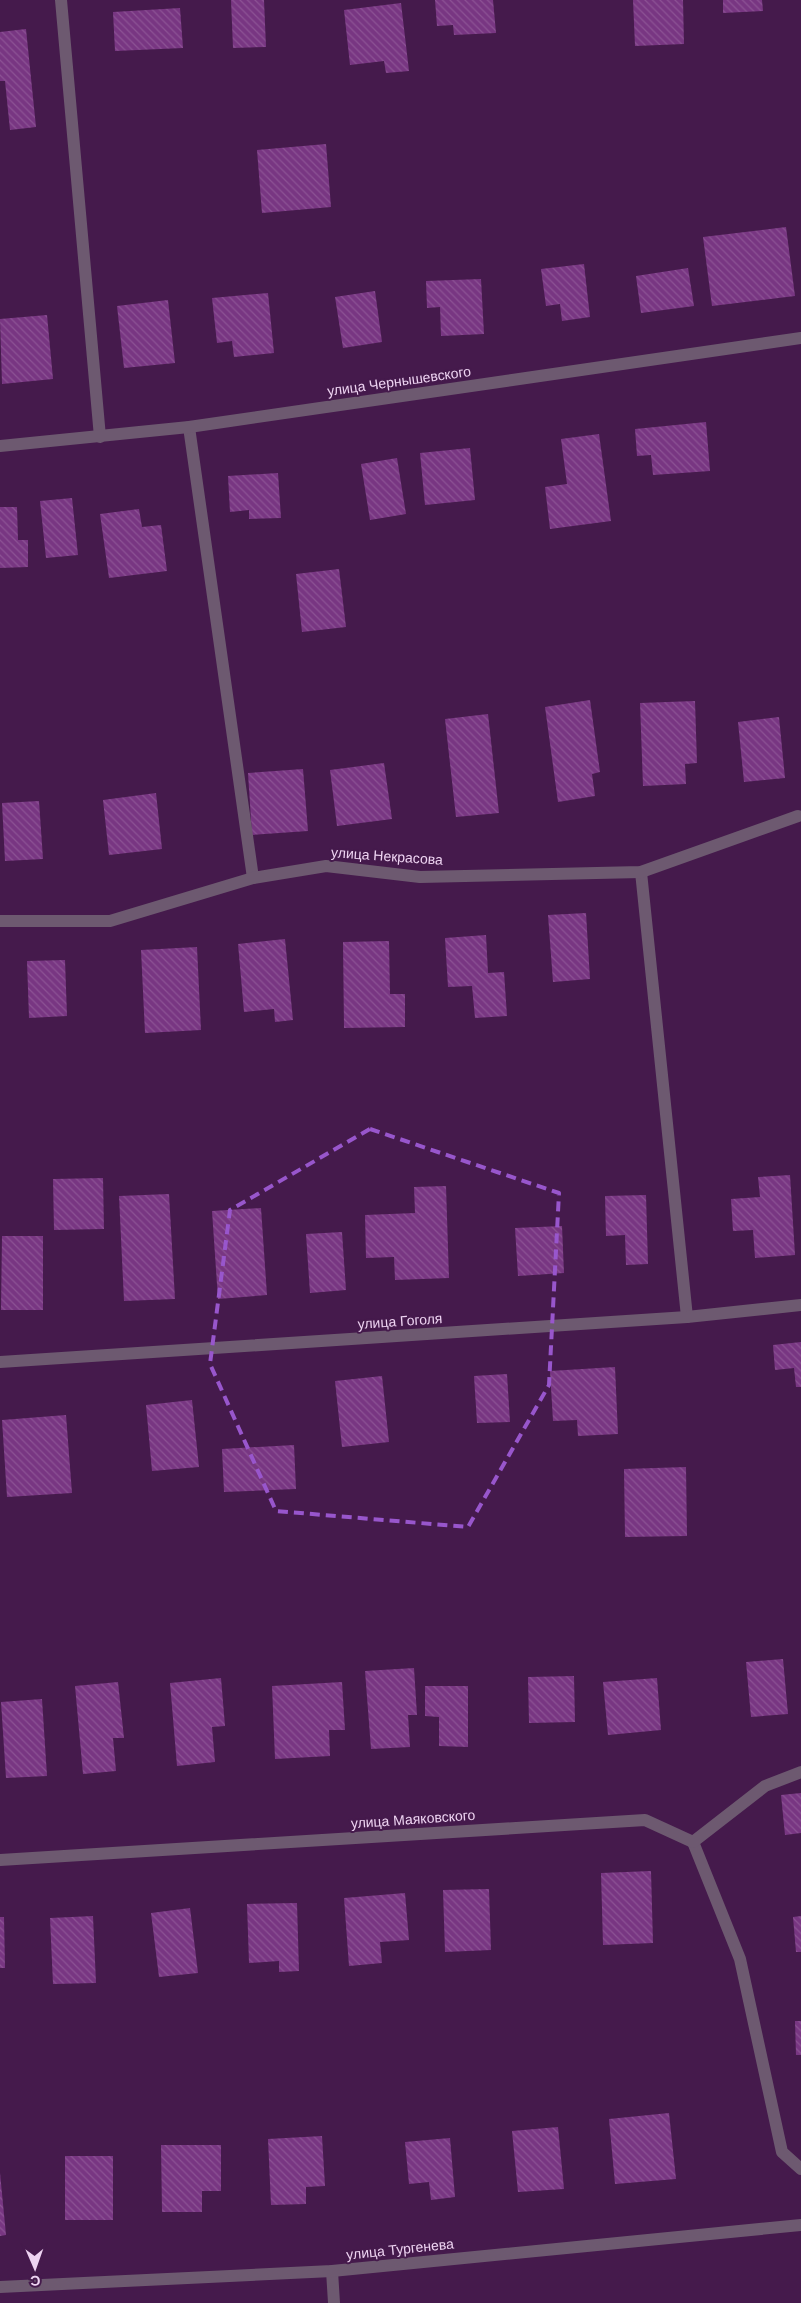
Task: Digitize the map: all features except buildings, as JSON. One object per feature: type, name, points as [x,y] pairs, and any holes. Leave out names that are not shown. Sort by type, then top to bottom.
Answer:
[{"type":"street","points":[[61,0],[100,437]]},
{"type":"street","name":"улица Чернышевского","points":[[0,446],[189,427],[801,338]]},
{"type":"street","points":[[189,427],[253,878]]},
{"type":"street","name":"улица Некрасова","points":[[0,921],[110,921],[253,878],[326,866],[420,877],[641,872],[798,816]]},
{"type":"street","points":[[641,872],[687,1317]]},
{"type":"street","name":"улица Гоголя","points":[[0,1362],[687,1317],[801,1305]]},
{"type":"street","points":[[801,1772],[766,1786],[693,1842],[740,1959],[782,2152],[801,2169]]},
{"type":"street","name":"улица Маяковского","points":[[0,1860],[645,1820],[693,1842]]},
{"type":"street","name":"улица Тургенева","points":[[0,2287],[332,2271],[801,2225]]},
{"type":"street","points":[[332,2271],[334,2303]]},
{"type":"highlighted area","points":[[370,1129],[559,1193],[549,1385],[468,1527],[276,1511],[210,1364],[230,1210]]}]
